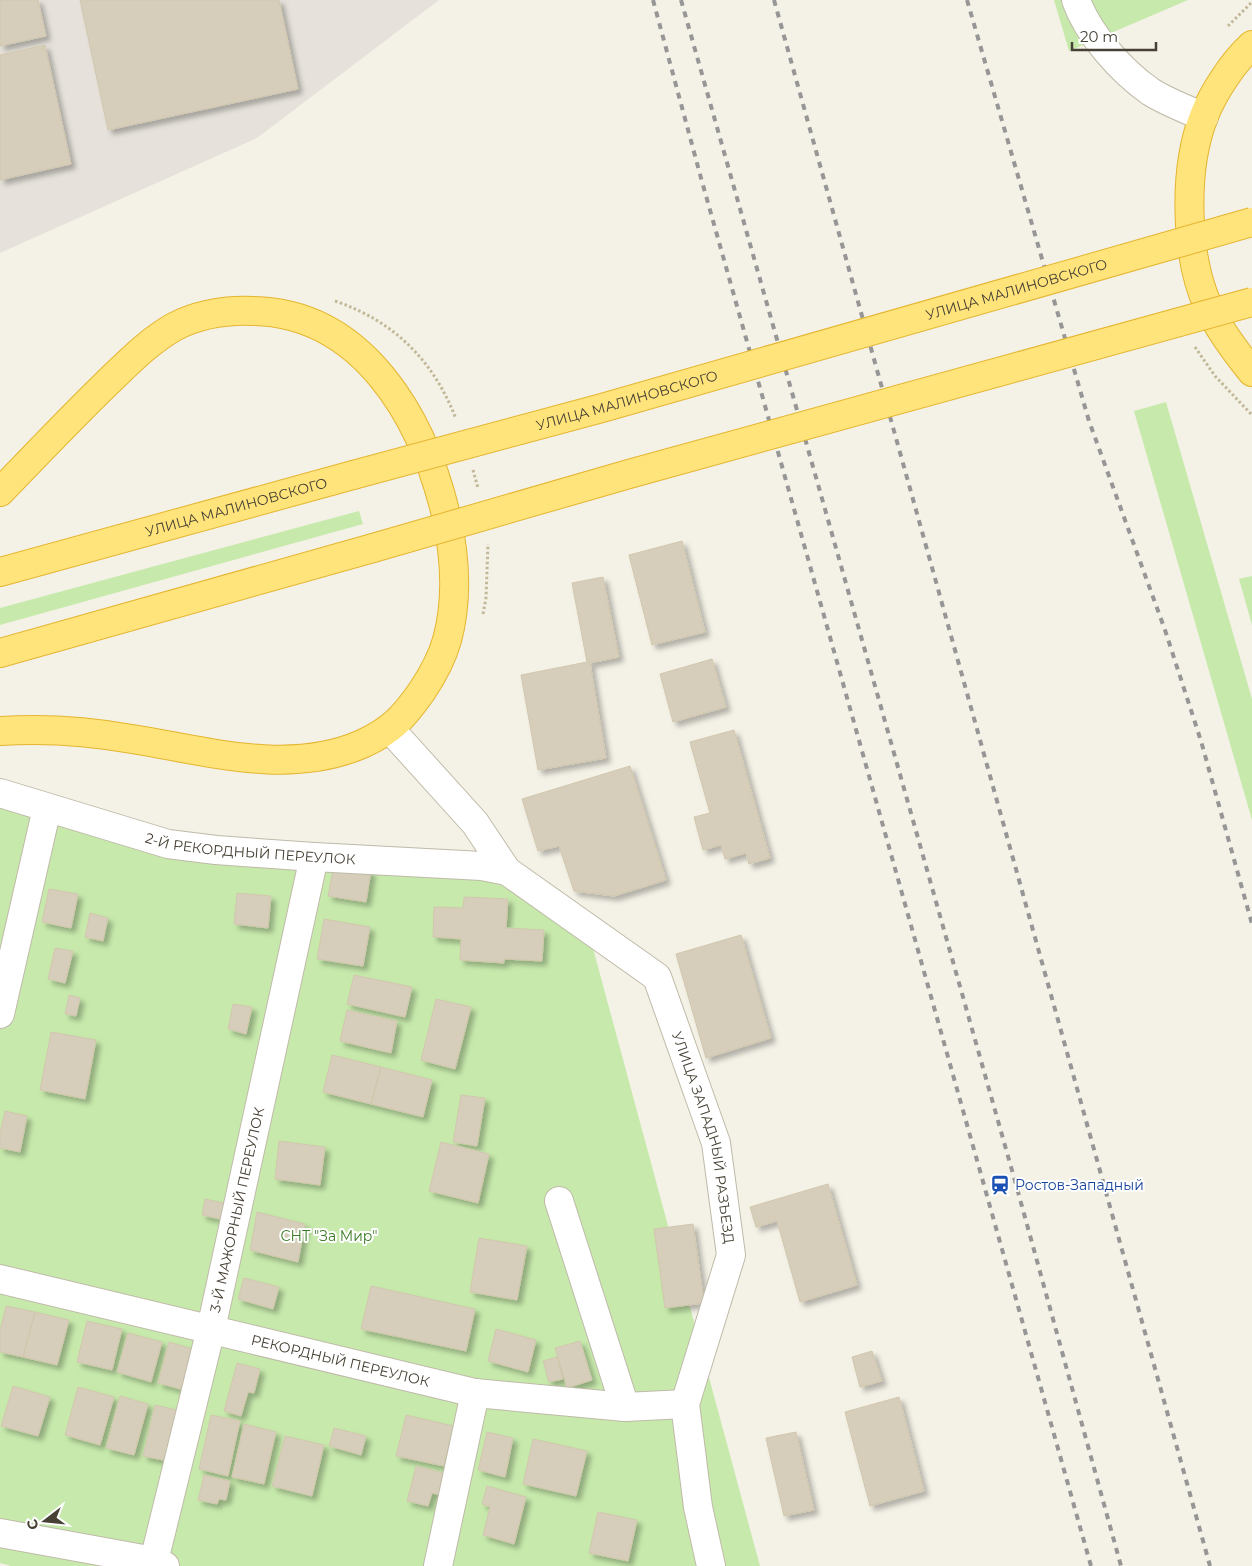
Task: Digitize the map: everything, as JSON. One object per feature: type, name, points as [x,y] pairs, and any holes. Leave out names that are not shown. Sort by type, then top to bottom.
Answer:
[{"type":"highway","points":[[1252,44],[1245,50],[1221,84],[1204,117],[1194,156],[1190,229],[1194,268],[1208,306],[1227,340],[1252,372]]},
{"type":"highway","name":"УЛИЦА МАЛИНОВСКОГО","points":[[0,572],[602,408],[1252,222]]},
{"type":"highway","points":[[0,653],[649,469],[1252,302]]},
{"type":"highway","points":[[0,492],[144,347],[174,327],[200,316],[232,310],[270,311],[306,320],[340,338],[365,359],[381,376],[407,411],[422,440],[440,491],[450,535],[454,574],[453,611],[447,642],[426,684],[412,706],[390,729],[360,745],[324,756],[287,761],[243,758],[76,731],[27,729],[0,731]]},
{"type":"street","points":[[1078,6],[1108,52],[1127,73],[1152,92],[1204,117]]},
{"type":"street","points":[[390,729],[475,823],[507,872]]},
{"type":"street","name":"2-Й РЕКОРДНЫЙ ПЕРЕУЛОК","points":[[0,793],[168,844],[216,850],[314,857],[482,866],[507,872]]},
{"type":"street","points":[[0,1014],[47,808]]},
{"type":"street","name":"3-Й МАЖОРНЫЙ ПЕРЕУЛОК","points":[[159,1563],[314,857]]},
{"type":"street","name":"УЛИЦА ЗАПАДНЫЙ РАЗЪЕЗД","points":[[507,872],[657,978],[716,1143],[731,1255],[685,1404],[698,1507],[711,1566]]},
{"type":"street","points":[[559,1201],[624,1407]]},
{"type":"street","name":"РЕКОРДНЫЙ ПЕРЕУЛОК","points":[[0,1279],[475,1393],[624,1407],[685,1404]]},
{"type":"street","points":[[438,1566],[475,1393]]},
{"type":"street","points":[[0,1533],[159,1563]]},
{"type":"path","points":[[330,299],[348,305],[390,328],[408,343],[428,365],[447,396],[456,420]]},
{"type":"path","points":[[471,462],[478,489]]},
{"type":"path","points":[[482,615],[486,598],[488,542]]},
{"type":"shaded area","points":[[0,0],[439,0],[257,138],[0,253]]},
{"type":"green space","points":[[1054,0],[1188,0],[1069,51]]},
{"type":"green space","points":[[1166,402],[1252,699],[1252,820],[1134,411]]},
{"type":"green space","points":[[359,511],[363,524],[0,625],[0,608]]},
{"type":"green space","points":[[1252,576],[1252,625],[1239,579]]},
{"type":"green space","name":"СНТ \"За Мир\"","points":[[0,790],[176,837],[514,865],[584,915],[760,1566],[11,1566],[0,1563]]},
{"type":"building","points":[[0,0],[38,0],[46,36],[0,46]]},
{"type":"building","points":[[80,0],[279,0],[298,89],[108,130]]},
{"type":"building","points":[[45,45],[71,164],[0,180],[0,55]]},
{"type":"building","points":[[682,541],[705,632],[652,645],[629,555]]},
{"type":"building","points":[[603,577],[619,657],[590,663],[606,758],[538,770],[521,675],[587,662],[572,583]]},
{"type":"building","points":[[712,659],[726,707],[673,722],[660,674]]},
{"type":"building","points":[[734,730],[770,858],[749,864],[746,853],[725,859],[721,845],[703,850],[694,817],[710,813],[690,742]]},
{"type":"building","points":[[630,766],[666,880],[614,896],[574,891],[559,846],[538,851],[522,799]]},
{"type":"building","points":[[334,865],[371,871],[366,902],[328,896]]},
{"type":"building","points":[[49,889],[78,894],[71,928],[42,922]]},
{"type":"building","points":[[237,893],[271,896],[268,928],[234,924]]},
{"type":"building","points":[[464,897],[508,899],[506,928],[544,930],[542,961],[504,959],[504,963],[460,960],[461,939],[433,937],[434,907],[463,908]]},
{"type":"building","points":[[90,913],[108,918],[103,941],[85,937]]},
{"type":"building","points":[[324,919],[370,927],[363,966],[317,959]]},
{"type":"building","points":[[741,935],[771,1038],[706,1058],[676,954]]},
{"type":"building","points":[[55,948],[73,951],[65,983],[48,979]]},
{"type":"building","points":[[354,975],[412,987],[405,1017],[347,1004]]},
{"type":"building","points":[[69,995],[80,998],[76,1016],[65,1014]]},
{"type":"building","points":[[436,999],[471,1007],[455,1069],[421,1060]]},
{"type":"building","points":[[233,1004],[252,1007],[246,1034],[228,1029]]},
{"type":"building","points":[[347,1010],[397,1021],[391,1053],[340,1041]]},
{"type":"building","points":[[51,1032],[96,1040],[85,1099],[40,1090]]},
{"type":"building","points":[[332,1055],[381,1067],[371,1104],[323,1092]]},
{"type":"building","points":[[381,1067],[432,1080],[423,1117],[371,1104]]},
{"type":"building","points":[[461,1095],[485,1098],[477,1146],[453,1142]]},
{"type":"building","points":[[5,1111],[27,1116],[20,1152],[0,1148],[0,1133]]},
{"type":"building","points":[[279,1141],[325,1147],[320,1185],[275,1179]]},
{"type":"building","points":[[441,1142],[489,1154],[478,1203],[429,1191]]},
{"type":"building","points":[[828,1184],[857,1285],[800,1302],[777,1221],[756,1227],[750,1207]]},
{"type":"building","points":[[205,1199],[232,1205],[228,1221],[202,1215]]},
{"type":"building","points":[[257,1212],[305,1224],[298,1262],[250,1250]]},
{"type":"building","points":[[693,1224],[704,1303],[665,1308],[654,1229]]},
{"type":"building","points":[[479,1238],[527,1246],[517,1300],[470,1292]]},
{"type":"building","points":[[244,1278],[279,1287],[273,1309],[238,1299]]},
{"type":"building","points":[[371,1286],[475,1309],[466,1351],[361,1329]]},
{"type":"building","points":[[6,1306],[35,1312],[23,1357],[0,1352],[0,1330]]},
{"type":"building","points":[[35,1312],[69,1320],[57,1365],[23,1357]]},
{"type":"building","points":[[87,1321],[122,1329],[112,1370],[77,1362]]},
{"type":"building","points":[[496,1329],[536,1340],[528,1372],[488,1361]]},
{"type":"building","points":[[128,1333],[162,1342],[151,1382],[117,1372]]},
{"type":"building","points":[[580,1341],[592,1380],[567,1388],[555,1348]]},
{"type":"building","points":[[169,1342],[196,1350],[184,1390],[158,1383]]},
{"type":"building","points":[[872,1351],[882,1381],[860,1387],[852,1357]]},
{"type":"building","points":[[557,1357],[563,1379],[549,1382],[543,1361]]},
{"type":"building","points":[[237,1363],[260,1369],[254,1393],[248,1392],[241,1416],[224,1411]]},
{"type":"building","points":[[13,1386],[50,1397],[38,1436],[1,1426]]},
{"type":"building","points":[[78,1387],[114,1397],[100,1445],[65,1435]]},
{"type":"building","points":[[120,1396],[148,1404],[134,1455],[106,1448]]},
{"type":"building","points":[[899,1397],[924,1491],[870,1506],[845,1412]]},
{"type":"building","points":[[155,1405],[185,1412],[173,1462],[143,1456]]},
{"type":"building","points":[[211,1415],[240,1421],[228,1476],[199,1469]]},
{"type":"building","points":[[406,1415],[453,1426],[444,1466],[396,1456]]},
{"type":"building","points":[[244,1424],[276,1432],[264,1484],[232,1477]]},
{"type":"building","points":[[334,1428],[366,1436],[361,1455],[329,1446]]},
{"type":"building","points":[[487,1432],[513,1438],[505,1477],[478,1470]]},
{"type":"building","points":[[796,1432],[814,1510],[784,1516],[766,1438]]},
{"type":"building","points":[[285,1436],[324,1445],[312,1496],[272,1486]]},
{"type":"building","points":[[533,1439],[587,1451],[576,1496],[523,1484]]},
{"type":"building","points":[[416,1466],[451,1475],[446,1496],[432,1493],[428,1506],[407,1501]]},
{"type":"building","points":[[204,1475],[230,1481],[226,1500],[219,1499],[217,1504],[198,1500]]},
{"type":"building","points":[[487,1486],[526,1497],[514,1544],[483,1535],[490,1507],[482,1504]]},
{"type":"building","points":[[598,1512],[637,1520],[628,1561],[589,1553]]},
{"type":"railway","points":[[653,0],[701,178],[1091,1566]]},
{"type":"railway","points":[[681,0],[1015,1181],[1121,1566]]},
{"type":"railway","points":[[774,0],[1210,1566]]},
{"type":"railway","points":[[967,0],[1089,421],[1165,630],[1201,741],[1252,924]]},
{"type":"place","name":"Ростов-Западный","points":[[1000,1185]]}]
